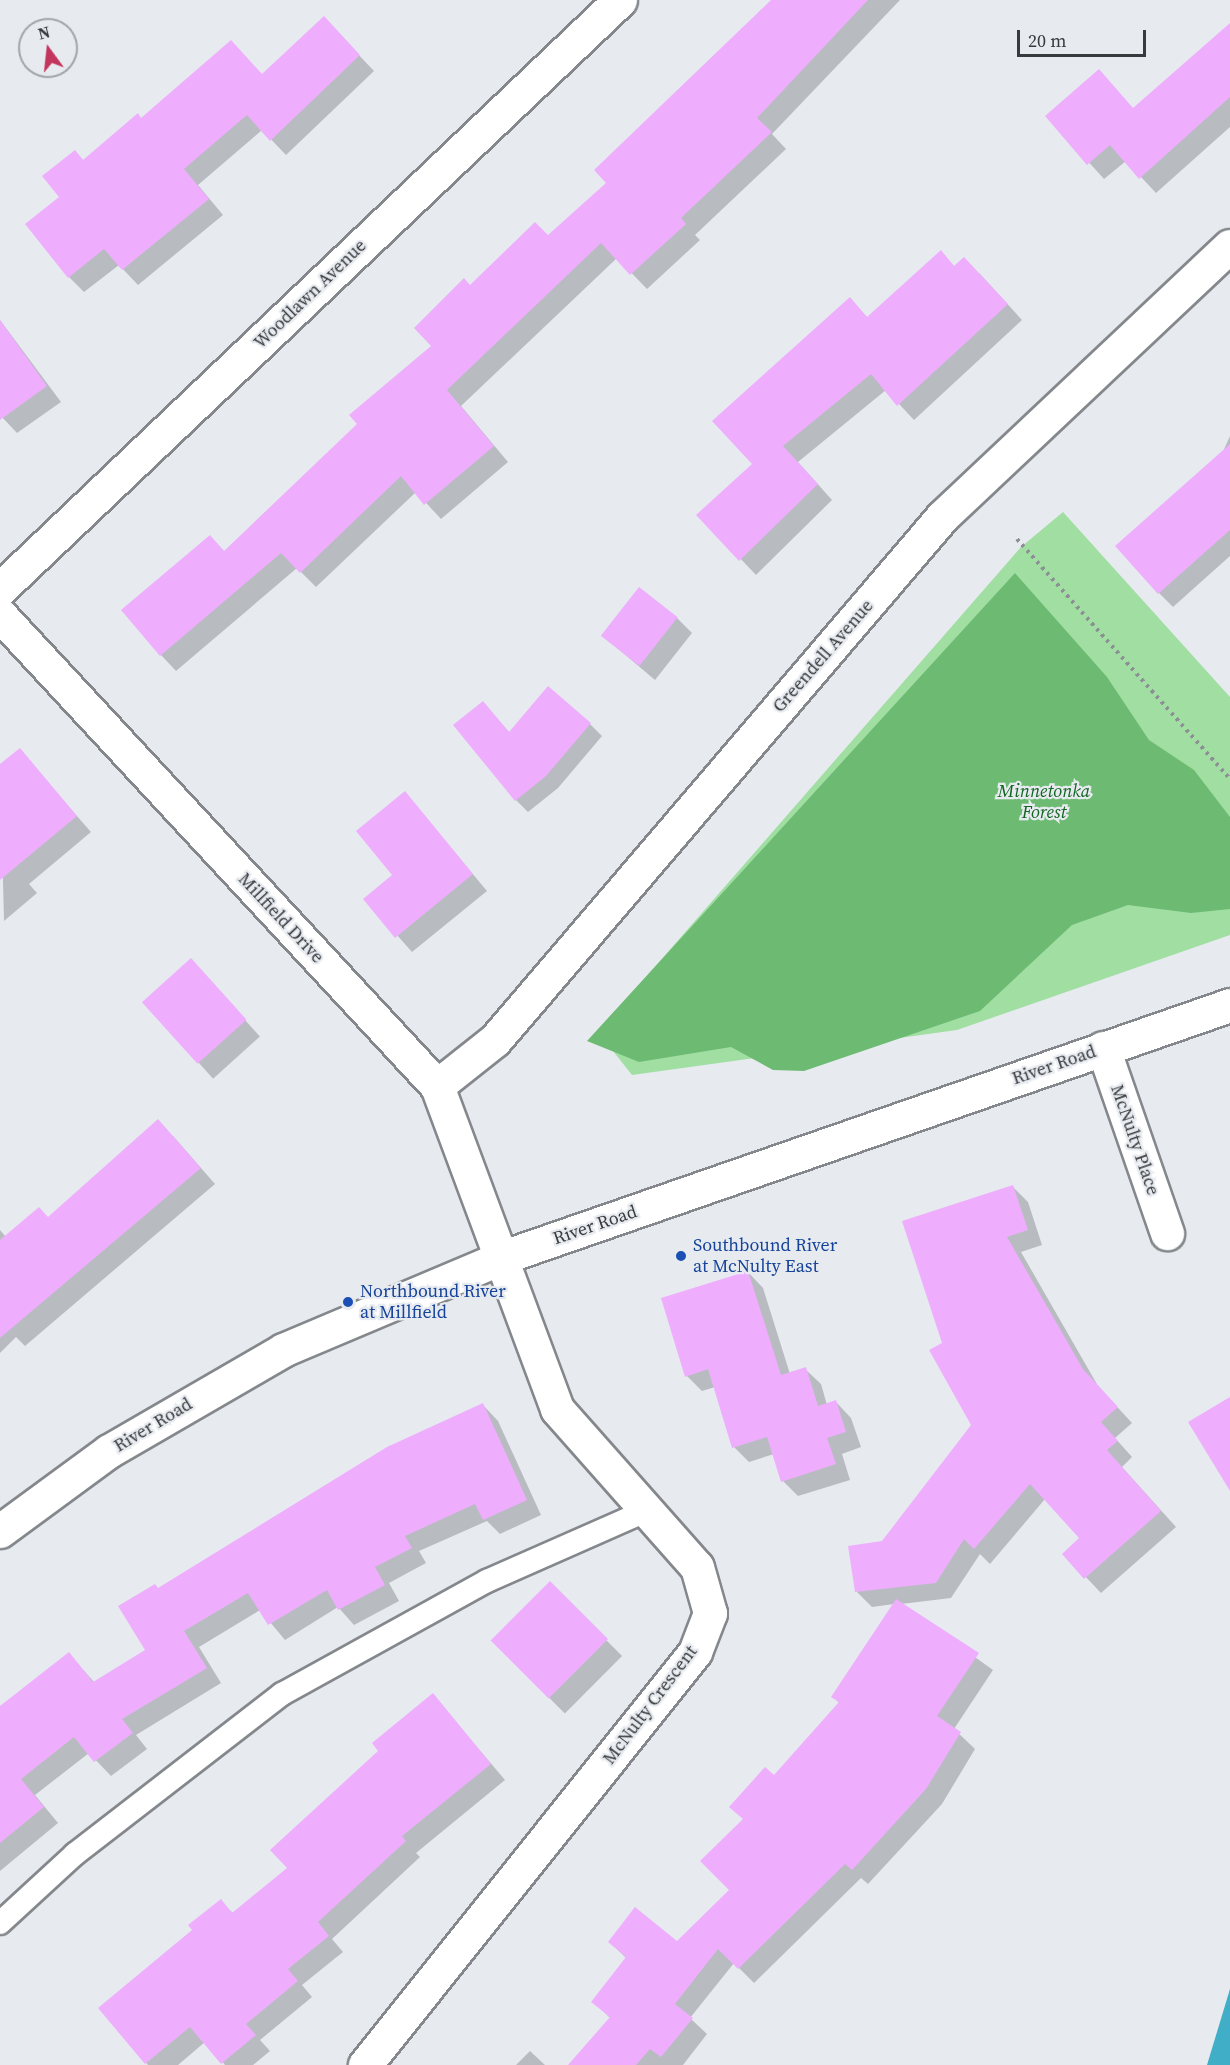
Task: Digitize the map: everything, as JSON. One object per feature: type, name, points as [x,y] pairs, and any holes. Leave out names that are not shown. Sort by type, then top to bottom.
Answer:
[{"type":"street","name":"Woodlawn Avenue","points":[[0,589],[620,0]]},
{"type":"street","name":"Greendell Avenue","points":[[437,1086],[495,1040],[942,517],[1230,246]]},
{"type":"street","name":"Millfield Drive","points":[[0,615],[437,1086],[503,1257]]},
{"type":"street","name":"River Road","points":[[0,1531],[109,1451],[283,1350],[503,1257],[1230,1005]]},
{"type":"street","name":"McNulty Place","points":[[1103,1048],[1167,1233]]},
{"type":"street","name":"McNulty Crescent","points":[[364,2065],[695,1652],[710,1613],[697,1568],[557,1409],[503,1257]]},
{"type":"lane","points":[[0,1923],[75,1854],[282,1694],[487,1581],[648,1510]]},
{"type":"path","points":[[1017,539],[1230,779]]},
{"type":"green space","name":"Minnetonka Forest","points":[[1063,512],[1230,697],[1230,935],[957,1030],[632,1075],[598,1032],[1021,547]]},
{"type":"green space","name":"Minnetonka Forest","points":[[1015,573],[1107,677],[1149,740],[1194,770],[1230,817],[1230,909],[1191,913],[1128,905],[1072,925],[980,1011],[804,1071],[773,1070],[731,1047],[639,1062],[587,1041]]},
{"type":"water","points":[[1230,1989],[1230,2065],[1207,2065]]},
{"type":"building","points":[[771,0],[868,0],[757,118],[772,132],[681,218],[686,224],[630,275],[601,243],[447,390],[494,446],[424,505],[401,476],[300,573],[281,553],[160,656],[121,610],[210,535],[224,551],[357,424],[349,415],[431,346],[414,328],[464,278],[470,285],[535,222],[548,235],[606,183],[594,170]]},
{"type":"building","points":[[324,16],[360,55],[270,141],[247,115],[184,169],[209,199],[122,270],[104,249],[68,278],[25,224],[59,197],[42,176],[75,150],[83,160],[138,113],[141,118],[231,40],[262,74]]},
{"type":"building","points":[[1230,23],[1230,97],[1139,179],[1110,145],[1087,165],[1045,116],[1099,69],[1133,108]]},
{"type":"building","points":[[941,250],[954,266],[964,257],[1008,304],[897,406],[871,374],[783,446],[818,484],[739,561],[696,515],[752,464],[712,421],[850,297],[867,317]]},
{"type":"building","points":[[0,320],[47,386],[0,420]]},
{"type":"building","points":[[1230,444],[1230,530],[1158,594],[1115,546]]},
{"type":"building","points":[[639,587],[678,617],[639,666],[601,636]]},
{"type":"building","points":[[548,686],[591,723],[546,776],[515,801],[453,725],[483,701],[509,732]]},
{"type":"building","points":[[20,748],[77,816],[0,880],[0,764]]},
{"type":"building","points":[[405,791],[473,874],[395,938],[363,899],[392,875],[356,831]]},
{"type":"building","points":[[191,958],[247,1020],[197,1064],[142,1002]]},
{"type":"building","points":[[158,1119],[201,1168],[0,1338],[0,1240],[39,1207],[48,1217]]},
{"type":"building","points":[[1013,1185],[1028,1230],[1007,1237],[1083,1369],[1118,1407],[1101,1422],[1118,1441],[1107,1450],[1161,1511],[1084,1579],[1062,1554],[1079,1538],[1030,1484],[974,1549],[964,1539],[936,1583],[855,1592],[848,1546],[882,1541],[971,1425],[929,1350],[942,1343],[902,1221]]},
{"type":"building","points":[[748,1271],[781,1375],[806,1367],[818,1406],[836,1400],[846,1432],[827,1438],[836,1464],[781,1482],[767,1437],[732,1448],[708,1369],[685,1377],[661,1298]]},
{"type":"building","points":[[1230,1397],[1230,1491],[1188,1422]]},
{"type":"building","points":[[483,1403],[527,1500],[483,1520],[475,1504],[405,1536],[412,1548],[375,1567],[385,1585],[338,1610],[327,1590],[268,1625],[248,1593],[184,1631],[207,1668],[122,1719],[133,1733],[94,1762],[74,1737],[21,1779],[44,1807],[0,1843],[0,1706],[69,1652],[93,1682],[145,1650],[118,1606],[155,1584],[158,1588],[387,1447]]},
{"type":"building","points":[[550,1581],[608,1639],[549,1698],[491,1640]]},
{"type":"building","points":[[896,1599],[979,1653],[937,1716],[961,1732],[926,1789],[852,1870],[845,1864],[738,1969],[718,1949],[675,2004],[693,2018],[661,2057],[650,2049],[636,2065],[568,2065],[610,2017],[591,2002],[626,1957],[608,1942],[635,1907],[677,1941],[729,1890],[700,1861],[743,1819],[729,1807],[765,1767],[774,1775],[839,1702],[831,1697]]},
{"type":"building","points":[[433,1693],[491,1764],[402,1836],[406,1841],[318,1922],[329,1936],[288,1969],[298,1981],[246,2024],[256,2035],[221,2064],[190,2027],[145,2064],[98,2008],[192,1930],[188,1925],[221,1899],[232,1913],[287,1868],[270,1850],[378,1751],[372,1743]]},
{"type":"place","name":"Southbound River at McNulty East","points":[[681,1256]]},
{"type":"place","name":"Northbound River at Millfield","points":[[348,1302]]}]
